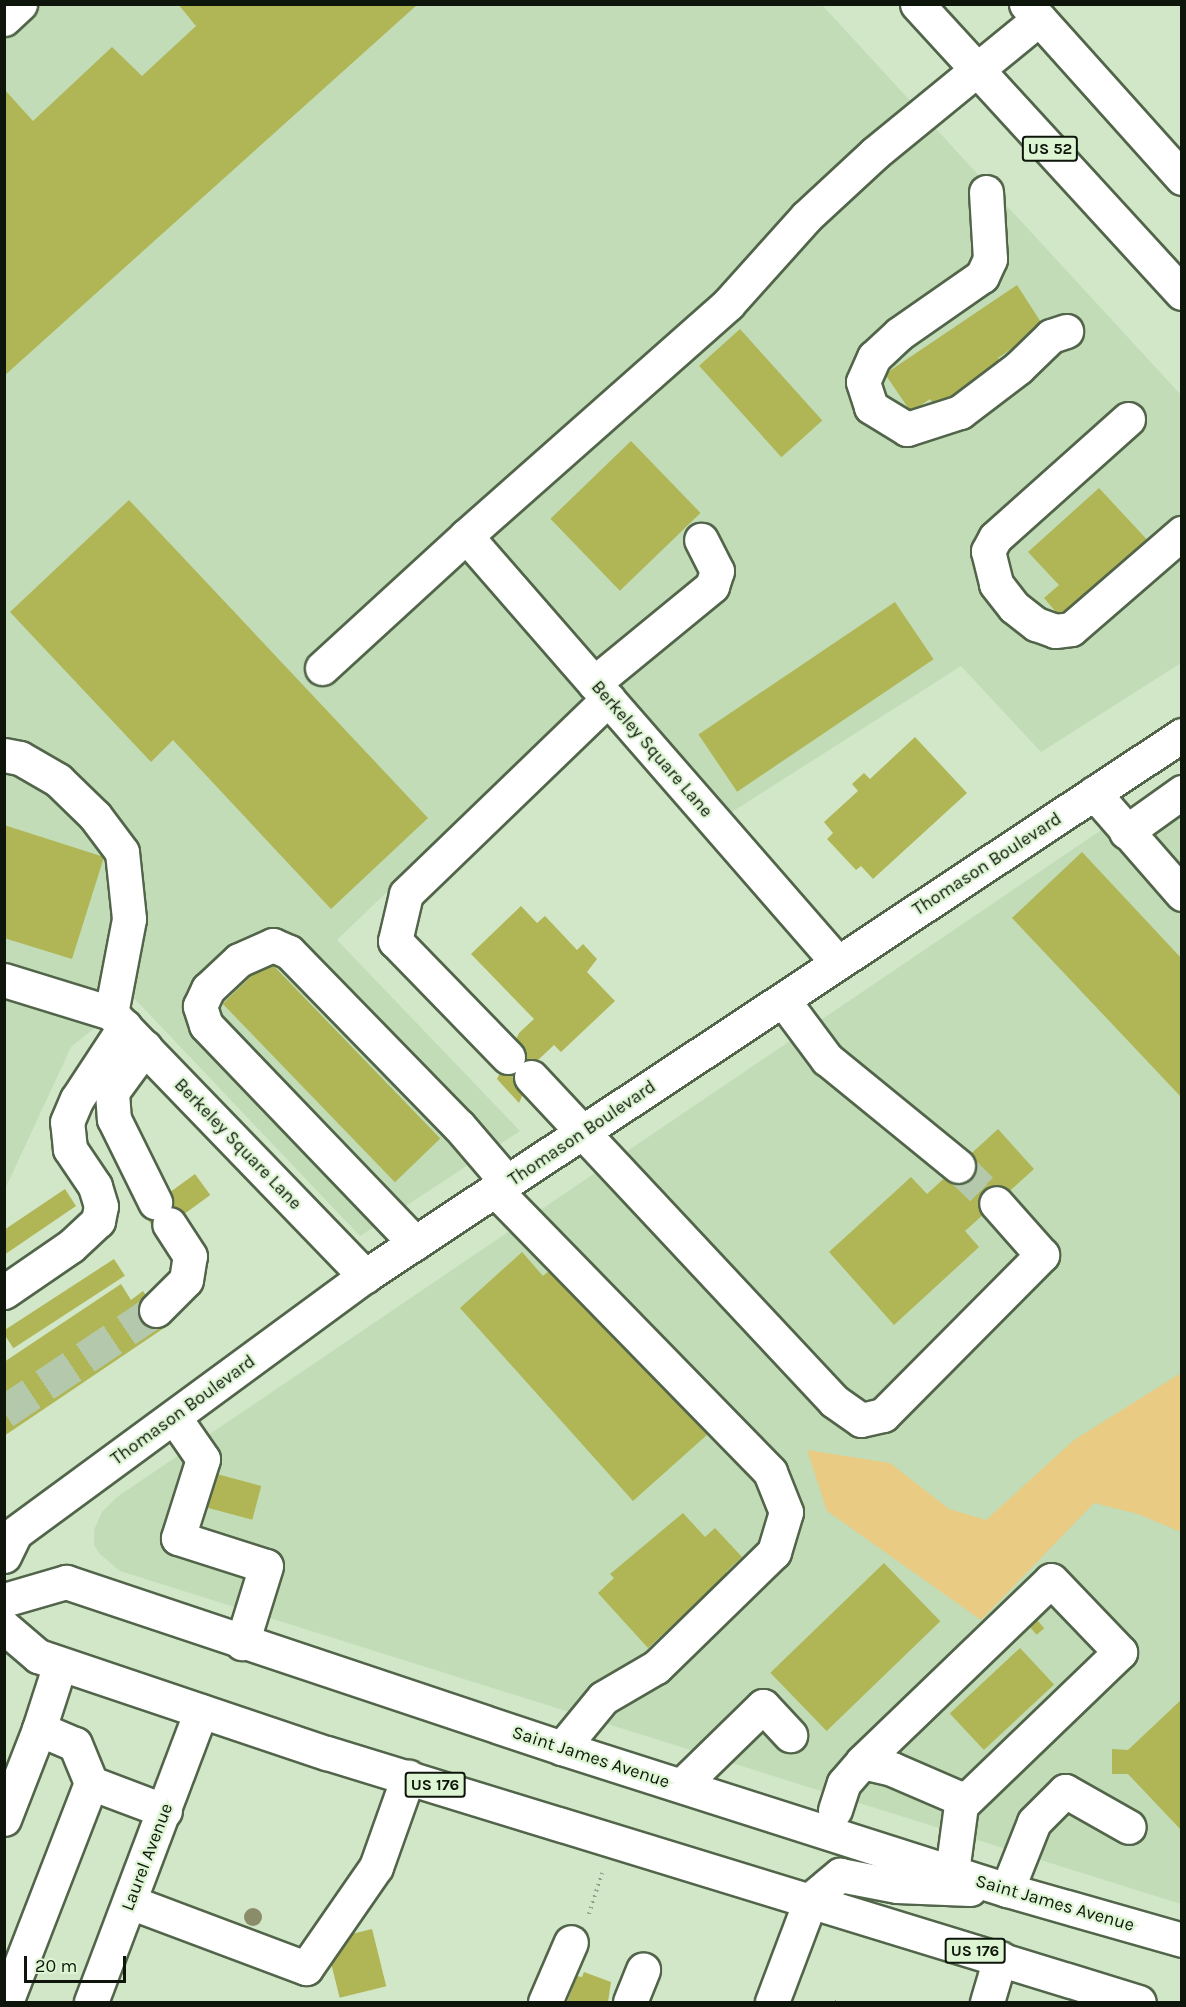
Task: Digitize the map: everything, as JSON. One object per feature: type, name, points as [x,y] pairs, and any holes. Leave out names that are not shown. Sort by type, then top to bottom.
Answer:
[{"type":"main road","points":[[4,19],[20,4]]},
{"type":"main road","name":"US 52","points":[[917,4],[1182,293]]},
{"type":"main road","points":[[322,668],[466,536],[728,304],[806,217],[976,70],[1033,12],[1182,178]]},
{"type":"main road","points":[[986,192],[990,259],[982,276],[899,334],[874,357],[863,382],[870,407],[907,429],[960,412],[1018,368],[1051,336],[1066,331]]},
{"type":"main road","points":[[1128,419],[995,538],[988,551],[996,584],[1014,607],[1036,624],[1055,631],[1071,629],[1182,533]]},
{"type":"main road","name":"Berkeley Square Lane","points":[[466,536],[838,963]]},
{"type":"main road","points":[[701,540],[717,571],[712,586],[601,691],[406,894],[395,940],[582,1132],[834,1401],[861,1420],[883,1414],[1042,1255],[996,1203]]},
{"type":"main road","name":"Thomason Boulevard","points":[[4,1556],[15,1533],[365,1276],[1094,793],[1179,744]]},
{"type":"main road","points":[[4,755],[20,758],[58,780],[95,816],[122,852],[129,919],[127,1029],[112,1092],[114,1119],[162,1213],[190,1256],[186,1280],[156,1310]]},
{"type":"main road","points":[[1126,832],[1182,792]]},
{"type":"main road","points":[[1094,793],[1182,894]]},
{"type":"main road","points":[[415,1243],[206,1025],[200,1006],[208,989],[239,960],[273,945],[289,952],[459,1126],[501,1186],[770,1472],[786,1512],[774,1552],[656,1667],[603,1698],[562,1748]]},
{"type":"main road","points":[[4,980],[127,1029]]},
{"type":"main road","points":[[783,1000],[827,1059],[958,1166]]},
{"type":"main road","points":[[4,1292],[71,1246],[98,1221],[101,1206],[95,1186],[70,1149],[67,1122],[77,1099],[127,1029]]},
{"type":"main road","name":"Berkeley Square Lane","points":[[127,1029],[365,1276]]},
{"type":"main road","points":[[174,1417],[203,1459],[178,1538],[266,1566],[242,1643]]},
{"type":"main road","points":[[835,1810],[844,1783],[862,1762],[1051,1580],[1120,1652],[962,1805],[952,1872]]},
{"type":"main road","name":"Saint James Avenue","points":[[4,1600],[66,1582],[242,1643],[562,1748],[1007,1890],[1182,1940]]},
{"type":"main road","name":"US 176","points":[[4,1627],[38,1656],[201,1711],[1139,2002]]},
{"type":"main road","points":[[4,1819],[39,1729],[60,1664]]},
{"type":"main road","points":[[682,1785],[763,1706],[790,1735]]},
{"type":"main road","name":"Laurel Avenue","points":[[91,2002],[201,1711]]},
{"type":"main road","points":[[6,2002],[91,1783],[75,1744],[39,1729]]},
{"type":"main road","points":[[862,1762],[892,1769],[946,1792],[957,1797],[962,1805]]},
{"type":"main road","points":[[130,1902],[306,1968],[376,1867],[408,1777]]},
{"type":"main road","points":[[91,1783],[165,1811]]},
{"type":"main road","points":[[772,2002],[812,1899],[840,1875],[897,1886],[1007,1890],[1034,1822],[1065,1791],[1129,1827]]},
{"type":"main road","points":[[545,2002],[570,1942]]},
{"type":"main road","points":[[987,2002],[1000,1958]]},
{"type":"main road","points":[[630,2002],[643,1970]]},
{"type":"path","points":[[835,2002],[841,2002]]},
{"type":"shaded area","points":[[4,5],[822,5],[1181,395],[1181,663],[1041,752],[961,666],[727,815],[610,677],[337,940],[520,1131],[360,1236],[133,997],[71,1047],[5,1189]]},
{"type":"shaded area","points":[[1181,776],[1181,1904],[120,1571],[100,1554],[94,1545],[94,1530],[102,1512],[117,1497]]},
{"type":"shaded area","points":[[1181,1373],[1181,1532],[1138,1514],[1094,1503],[981,1620],[827,1511],[807,1450],[890,1463],[949,1509],[986,1520],[1074,1440]]},
{"type":"building","points":[[178,4],[418,4],[4,376],[4,89],[33,121],[112,47],[142,76],[196,26]]},
{"type":"building","points":[[1017,285],[1044,327],[998,358],[1005,368],[939,413],[930,399],[911,412],[885,374]]},
{"type":"building","points":[[740,329],[822,420],[781,457],[699,366]]},
{"type":"building","points":[[631,441],[700,513],[620,591],[550,519]]},
{"type":"building","points":[[1099,488],[1152,545],[1063,620],[1044,598],[1059,585],[1028,552]]},
{"type":"building","points":[[129,500],[428,818],[331,909],[173,740],[151,762],[10,612]]},
{"type":"building","points":[[895,602],[934,659],[737,792],[699,735]]},
{"type":"building","points":[[915,737],[967,793],[873,879],[861,866],[856,870],[827,839],[833,833],[824,822],[858,791],[852,784],[864,773],[870,779]]},
{"type":"building","points":[[4,825],[104,857],[72,959],[4,938]]},
{"type":"building","points":[[1082,852],[1182,959],[1182,1098],[1012,918]]},
{"type":"building","points":[[521,906],[537,923],[545,916],[577,950],[583,944],[597,959],[587,972],[615,1001],[561,1052],[554,1045],[538,1060],[519,1103],[497,1079],[519,1033],[534,1019],[471,954]]},
{"type":"building","points":[[268,960],[440,1138],[395,1182],[223,1004]]},
{"type":"building","points":[[998,1129],[1034,1169],[965,1231],[979,1247],[894,1325],[829,1252],[911,1177],[927,1194]]},
{"type":"building","points":[[195,1174],[210,1195],[158,1233],[142,1212]]},
{"type":"building","points":[[65,1189],[76,1206],[4,1255],[4,1230]]},
{"type":"building","points":[[522,1252],[543,1276],[556,1265],[708,1434],[633,1501],[460,1308]]},
{"type":"building","points":[[114,1259],[125,1276],[13,1348],[4,1330]]},
{"type":"building","points":[[121,1284],[131,1300],[143,1291],[167,1326],[4,1436],[4,1362]]},
{"type":"building","points":[[213,1473],[261,1486],[252,1520],[204,1507]]},
{"type":"building","points":[[683,1513],[705,1537],[715,1528],[742,1557],[726,1572],[728,1574],[648,1648],[598,1593],[614,1578],[610,1574]]},
{"type":"building","points":[[884,1563],[940,1621],[827,1731],[770,1673]]},
{"type":"building","points":[[1037,1620],[1044,1628],[1037,1635],[1029,1627]]},
{"type":"building","points":[[1020,1648],[1054,1685],[984,1750],[950,1713]]},
{"type":"building","points":[[1182,1699],[1182,1831],[1128,1774],[1112,1774],[1112,1749],[1128,1750]]},
{"type":"building","points":[[372,1929],[386,1986],[340,1998],[325,1941]]},
{"type":"building","points":[[584,1972],[611,1982],[608,2002],[567,2002],[577,1976],[582,1977]]},
{"type":"tunnel","points":[[958,1166],[996,1203]]},
{"type":"tunnel","points":[[4,1412],[156,1310]]}]
